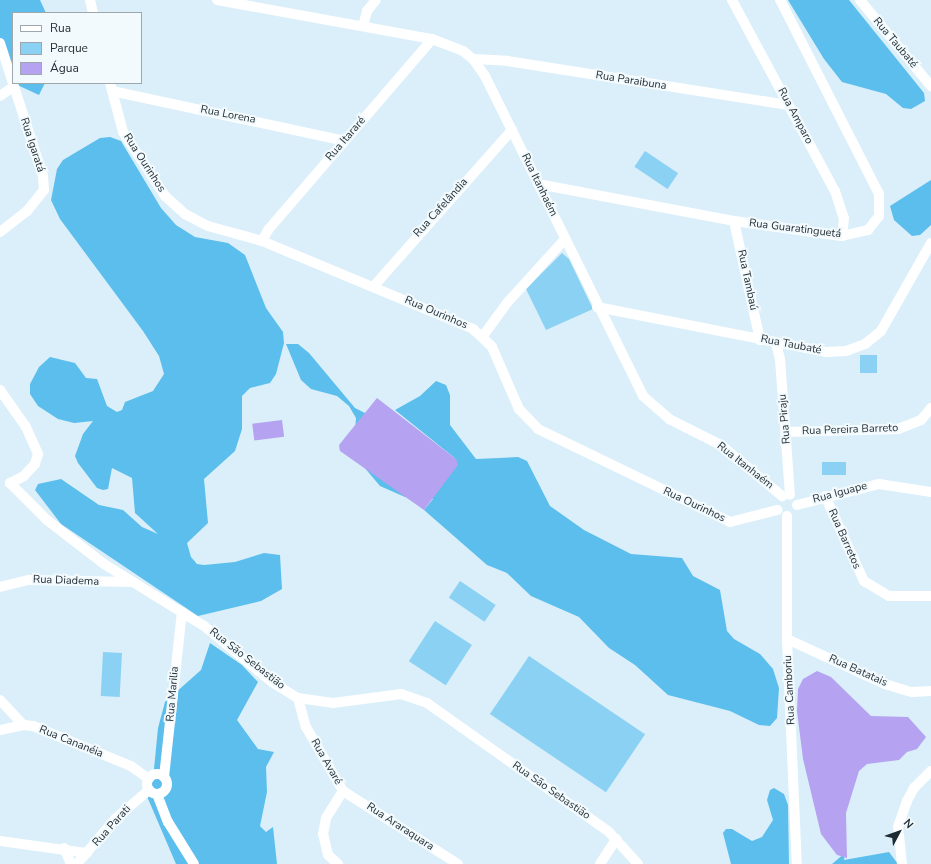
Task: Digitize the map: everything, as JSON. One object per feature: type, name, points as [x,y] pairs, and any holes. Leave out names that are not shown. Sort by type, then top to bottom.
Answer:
[{"type":"street","points":[[90,0],[93,12]]},
{"type":"street","name":"Rua Itanhaém","points":[[217,0],[432,39],[463,50],[473,59],[485,76],[636,386],[654,409],[721,445],[786,496]]},
{"type":"street","points":[[363,26],[367,11],[376,0]]},
{"type":"street","name":"Rua Amparo","points":[[732,0],[841,205],[844,218],[842,236]]},
{"type":"street","name":"Rua Guaratinguetá","points":[[538,184],[734,221],[842,236],[864,233],[875,224],[881,208],[879,194],[780,0]]},
{"type":"street","name":"Rua Taubaté","points":[[860,0],[931,86]]},
{"type":"street","name":"Rua Itararé","points":[[262,241],[268,230],[432,39]]},
{"type":"street","name":"Rua Igaratá","points":[[0,43],[12,87],[38,158],[44,190],[27,211],[0,232]]},
{"type":"street","name":"Rua Paraibuna","points":[[473,59],[507,61],[789,105]]},
{"type":"street","points":[[0,96],[12,87]]},
{"type":"street","name":"Rua Lorena","points":[[111,87],[344,141]]},
{"type":"street","name":"Rua Ourinhos","points":[[111,87],[123,132],[173,205],[208,226],[262,241],[373,287],[483,336],[498,359],[519,409],[538,429],[730,522],[777,510]]},
{"type":"street","name":"Rua Cafelândia","points":[[373,287],[432,217],[512,130]]},
{"type":"street","name":"Rua Tambaú","points":[[734,221],[760,340]]},
{"type":"street","points":[[483,336],[507,303],[565,239]]},
{"type":"street","name":"Rua Taubaté","points":[[597,307],[826,352],[846,351],[865,344],[881,331],[931,243]]},
{"type":"street","name":"Rua Piraju","points":[[776,343],[786,432],[786,496]]},
{"type":"street","points":[[0,390],[26,427],[38,454],[35,464],[24,476],[0,486]]},
{"type":"street","name":"Rua Pereira Barreto","points":[[786,432],[898,429],[921,420],[931,408]]},
{"type":"street","name":"Rua São Sebastião","points":[[10,483],[47,520],[132,582],[182,612],[298,698],[333,703],[389,694],[411,696],[427,704],[616,839],[638,864]]},
{"type":"street","name":"Rua Iguape","points":[[797,505],[825,496],[878,484],[931,492]]},
{"type":"street","points":[[786,496],[797,505],[794,513],[787,516],[777,510],[776,502],[786,496]]},
{"type":"street","name":"Rua Barretos","points":[[825,496],[864,581],[889,596],[931,596]]},
{"type":"street","name":"Rua Camboriu","points":[[787,516],[787,639],[797,864]]},
{"type":"street","name":"Rua Diadema","points":[[0,587],[29,580],[132,582]]},
{"type":"street","name":"Rua Marilia","points":[[153,792],[167,788],[164,777],[182,612]]},
{"type":"street","name":"Rua Batatais","points":[[787,639],[885,684],[912,692],[931,692]]},
{"type":"street","name":"Rua Avaré","points":[[298,698],[306,727],[343,791],[326,818],[322,834],[328,855],[338,864]]},
{"type":"street","points":[[0,700],[23,725]]},
{"type":"street","points":[[0,730],[23,725]]},
{"type":"street","name":"Rua Cananéia","points":[[23,725],[33,726],[131,766],[148,778]]},
{"type":"street","points":[[902,864],[898,827],[907,801],[914,788],[931,772]]},
{"type":"street","points":[[164,777],[154,774],[148,778],[153,792],[168,822],[194,864]]},
{"type":"street","name":"Rua Araraquara","points":[[343,791],[458,864]]},
{"type":"street","name":"Rua Parati","points":[[77,864],[88,853],[115,819],[153,792]]},
{"type":"street","points":[[600,864],[616,839]]},
{"type":"street","points":[[0,841],[64,848],[88,853]]},
{"type":"street","points":[[64,848],[71,864]]},
{"type":"green space","points":[[645,151],[678,173],[668,189],[634,167]]},
{"type":"green space","points":[[562,253],[569,259],[593,309],[546,330],[526,289]]},
{"type":"green space","points":[[860,355],[877,355],[877,373],[860,373]]},
{"type":"green space","points":[[822,462],[846,462],[846,475],[822,475]]},
{"type":"green space","points":[[460,581],[496,605],[484,622],[449,598]]},
{"type":"green space","points":[[435,621],[472,645],[446,685],[409,661]]},
{"type":"green space","points":[[103,652],[122,653],[120,697],[101,696]]},
{"type":"green space","points":[[529,656],[645,734],[606,792],[490,714]]},
{"type":"shaded area","points":[[0,0],[40,0],[46,12],[12,12],[12,81],[0,59]]},
{"type":"shaded area","points":[[788,0],[849,0],[924,93],[925,101],[911,109],[903,108],[886,94],[842,82],[824,59]]},
{"type":"shaded area","points":[[15,84],[44,84],[39,95]]},
{"type":"shaded area","points":[[110,137],[121,141],[161,208],[176,225],[195,237],[228,243],[245,255],[266,308],[283,332],[284,343],[276,374],[270,383],[250,388],[242,396],[242,429],[235,451],[204,479],[208,523],[187,543],[191,557],[197,564],[204,565],[235,562],[264,553],[280,555],[282,589],[261,601],[198,616],[61,524],[35,490],[38,484],[61,479],[99,505],[123,510],[142,527],[158,534],[135,513],[132,478],[112,468],[108,489],[103,490],[97,488],[78,463],[75,456],[83,434],[93,421],[74,423],[58,419],[38,406],[30,394],[30,384],[39,367],[50,357],[75,363],[86,378],[97,379],[107,406],[117,412],[122,410],[125,402],[153,391],[164,374],[159,356],[143,331],[60,219],[51,200],[57,169],[63,160],[100,138]]},
{"type":"shaded area","points":[[931,180],[931,225],[920,235],[912,236],[894,220],[890,206]]},
{"type":"shaded area","points":[[286,344],[298,344],[309,353],[355,408],[456,459],[395,410],[420,396],[436,381],[446,385],[450,395],[450,425],[476,459],[518,457],[527,461],[550,506],[584,530],[631,554],[682,558],[693,576],[720,590],[727,631],[734,639],[760,654],[773,669],[779,688],[777,718],[770,726],[759,725],[730,711],[668,695],[635,665],[609,648],[579,617],[531,596],[507,573],[487,565],[424,510],[433,499],[405,497],[380,486],[353,454],[339,448],[350,444],[355,432],[356,418],[349,406],[337,396],[311,389],[301,380]]},
{"type":"shaded area","points":[[210,643],[242,665],[258,682],[237,720],[258,749],[274,752],[266,767],[267,792],[260,826],[266,832],[273,827],[277,864],[176,864],[146,794],[153,779],[158,728],[165,702],[201,670]]},
{"type":"shaded area","points":[[774,788],[784,794],[788,805],[789,864],[731,864],[723,833],[726,829],[732,829],[752,841],[762,837],[773,820],[767,800],[770,790]]},
{"type":"shaded area","points":[[889,852],[898,864],[832,864],[845,853],[844,860]]},
{"type":"water","points":[[377,398],[456,459],[458,465],[424,510],[340,451],[339,445]]},
{"type":"water","points":[[282,420],[284,437],[254,441],[252,424]]},
{"type":"water","points":[[817,671],[831,677],[871,716],[908,717],[926,737],[917,749],[907,752],[899,760],[867,764],[859,771],[846,813],[847,858],[837,855],[821,834],[803,759],[797,711],[798,689],[803,679]]}]
